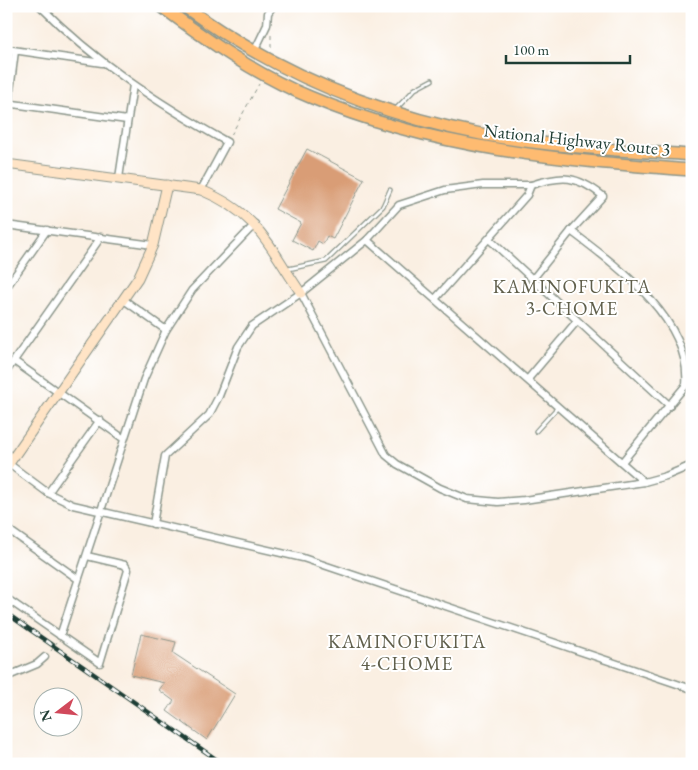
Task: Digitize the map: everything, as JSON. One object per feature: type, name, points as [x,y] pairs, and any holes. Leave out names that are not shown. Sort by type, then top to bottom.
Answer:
[{"type":"highway","name":"National Highway Route 3","points":[[161,6],[208,40],[308,97],[408,132],[477,147],[544,158],[692,170]]},
{"type":"highway","name":"National Highway Route 3","points":[[184,6],[254,52],[315,83],[393,113],[500,137],[586,147],[692,155]]},
{"type":"street","points":[[40,6],[103,63],[133,85],[227,142],[201,190]]},
{"type":"street","points":[[254,52],[267,25],[268,13],[273,6]]},
{"type":"street","points":[[6,49],[103,63]]},
{"type":"street","points":[[6,123],[15,51]]},
{"type":"street","points":[[119,178],[133,85]]},
{"type":"street","points":[[7,104],[127,120]]},
{"type":"street","points":[[6,164],[201,190],[237,208],[268,239],[301,293],[386,455],[397,464],[440,488],[467,499],[498,502],[644,482],[666,476],[692,465]]},
{"type":"street","points":[[153,524],[165,456],[209,415],[244,336],[252,326],[301,293],[367,240],[399,204],[445,190],[474,186],[531,185],[556,177],[585,183],[603,196],[571,231],[532,280]]},
{"type":"street","points":[[167,185],[153,244],[138,278],[8,466],[48,493],[74,505],[303,558],[692,689]]},
{"type":"street","points":[[436,298],[527,195],[531,185]]},
{"type":"street","points":[[60,636],[144,379],[166,330],[192,290],[255,224]]},
{"type":"street","points":[[6,225],[153,244]]},
{"type":"street","points":[[6,288],[47,230]]},
{"type":"street","points":[[571,231],[642,289],[677,339],[686,367],[686,385],[622,462]]},
{"type":"street","points":[[6,372],[101,237]]},
{"type":"street","points":[[489,239],[670,406]]},
{"type":"street","points":[[367,240],[436,298],[644,482]]},
{"type":"street","points":[[124,300],[166,330]]},
{"type":"street","points":[[528,379],[577,321]]},
{"type":"street","points":[[14,361],[100,420],[124,439]]},
{"type":"street","points":[[48,493],[100,420]]},
{"type":"street","points":[[6,528],[78,579]]},
{"type":"street","points":[[6,598],[100,663],[128,570],[125,565],[87,556]]},
{"type":"street","points":[[6,677],[36,664],[45,657]]},
{"type":"lane","points":[[393,113],[415,88],[432,80]]},
{"type":"lane","points":[[285,269],[326,261],[383,206],[390,190]]},
{"type":"lane","points":[[536,431],[559,407]]},
{"type":"path","points":[[227,142],[265,74]]},
{"type":"path","points":[[45,657],[55,647],[60,636]]},
{"type":"building","points":[[307,149],[364,179],[333,239],[327,236],[323,244],[318,241],[313,251],[292,240],[301,223],[275,209]]},
{"type":"building","points":[[141,634],[176,642],[173,653],[235,694],[207,740],[167,711],[174,701],[159,690],[164,683],[131,675]]},
{"type":"railway","points":[[6,613],[223,764]]},
{"type":"district","name":"KAMINOFUKITA 3-CHOME","points":[[572,297]]},
{"type":"district","name":"KAMINOFUKITA 4-CHOME","points":[[407,652]]}]
